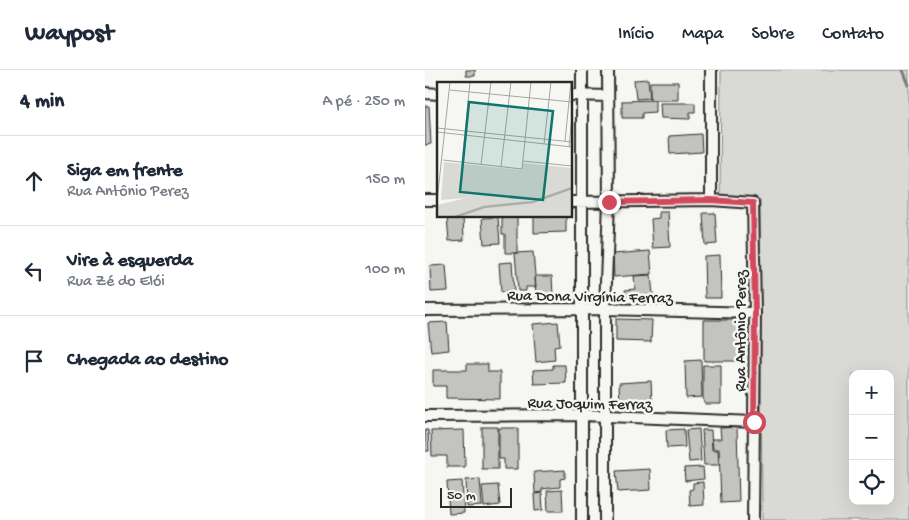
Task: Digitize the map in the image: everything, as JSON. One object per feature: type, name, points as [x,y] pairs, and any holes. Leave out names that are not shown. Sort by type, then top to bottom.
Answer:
[{"type":"street","points":[[582,70],[576,202],[581,309],[582,520]]},
{"type":"street","points":[[605,520],[605,308],[609,202],[608,70]]},
{"type":"street","points":[[576,202],[711,200],[711,70]]},
{"type":"street","points":[[573,95],[608,96]]},
{"type":"street","name":"Rua Antônio Perez","points":[[711,200],[753,203],[755,313],[753,520]]},
{"type":"street","name":"Rua Dona Virgínia Ferraz","points":[[425,310],[605,308],[755,313]]},
{"type":"street","name":"Rua Joquim Ferraz","points":[[425,416],[583,415],[754,422]]},
{"type":"shaded area","points":[[721,70],[909,70],[909,520],[762,520],[760,200],[720,196]]},
{"type":"building","points":[[466,70],[475,70],[475,76],[466,76]]},
{"type":"building","points":[[648,79],[650,98],[636,99],[634,80]]},
{"type":"building","points":[[650,82],[678,82],[678,100],[650,100]]},
{"type":"building","points":[[655,100],[655,112],[642,113],[642,118],[622,118],[622,101]]},
{"type":"building","points":[[660,103],[695,103],[695,112],[690,112],[690,119],[661,118]]},
{"type":"building","points":[[425,106],[429,106],[431,144],[425,145]]},
{"type":"building","points":[[701,134],[702,152],[670,154],[669,136]]},
{"type":"building","points":[[659,212],[668,212],[670,247],[653,248],[651,219],[659,218]]},
{"type":"building","points":[[703,213],[715,213],[717,244],[705,245]]},
{"type":"building","points":[[447,218],[463,218],[464,240],[449,241]]},
{"type":"building","points":[[482,218],[498,218],[500,243],[484,244]]},
{"type":"building","points":[[502,218],[517,218],[517,253],[505,253],[505,234],[502,234]]},
{"type":"building","points":[[534,218],[566,218],[566,232],[534,233]]},
{"type":"building","points":[[650,251],[652,274],[614,277],[613,254]]},
{"type":"building","points":[[533,252],[536,287],[526,287],[526,291],[518,291],[515,253]]},
{"type":"building","points":[[720,255],[721,298],[705,298],[704,256]]},
{"type":"building","points":[[512,262],[514,291],[501,292],[499,263]]},
{"type":"building","points":[[446,265],[448,291],[431,292],[430,266]]},
{"type":"building","points":[[651,275],[653,295],[626,297],[625,290],[635,289],[634,276]]},
{"type":"building","points":[[535,276],[552,276],[553,296],[536,297]]},
{"type":"building","points":[[616,319],[652,320],[651,342],[616,341]]},
{"type":"building","points":[[704,320],[738,320],[739,361],[704,361]]},
{"type":"building","points":[[447,322],[449,350],[431,352],[428,323]]},
{"type":"building","points":[[558,322],[560,345],[554,346],[555,360],[536,362],[533,324]]},
{"type":"building","points":[[701,360],[702,397],[686,398],[685,361]]},
{"type":"building","points":[[467,364],[488,364],[488,372],[500,372],[500,399],[446,398],[446,386],[433,386],[433,370],[467,370]]},
{"type":"building","points":[[553,365],[565,365],[566,383],[534,384],[533,370],[553,369]]},
{"type":"building","points":[[703,365],[721,365],[721,404],[705,404],[703,398]]},
{"type":"building","points":[[651,381],[652,402],[620,404],[619,383]]},
{"type":"building","points":[[482,427],[498,427],[498,469],[482,469]]},
{"type":"building","points":[[737,427],[739,502],[721,503],[719,449],[713,449],[712,439],[721,439],[720,428]]},
{"type":"building","points":[[499,428],[518,428],[518,469],[504,469],[504,459],[499,459]]},
{"type":"building","points":[[684,429],[685,447],[667,448],[666,430]]},
{"type":"building","points":[[699,429],[701,461],[689,462],[686,430]]},
{"type":"building","points":[[425,430],[428,430],[429,451],[425,451]]},
{"type":"building","points":[[464,430],[465,467],[447,467],[447,456],[432,456],[431,431]]},
{"type":"building","points":[[702,430],[711,430],[712,450],[718,450],[719,465],[704,465]]},
{"type":"building","points":[[703,467],[704,479],[685,481],[684,468]]},
{"type":"building","points":[[650,469],[651,490],[618,492],[616,471]]},
{"type":"building","points":[[565,470],[565,478],[560,479],[560,487],[542,489],[542,492],[535,493],[534,472]]},
{"type":"building","points":[[480,479],[482,506],[467,507],[466,480]]},
{"type":"building","points":[[462,481],[464,513],[449,514],[447,482]]},
{"type":"building","points":[[703,482],[704,505],[690,506],[689,490],[693,489],[693,483]]},
{"type":"building","points":[[498,485],[500,505],[484,507],[482,486]]},
{"type":"building","points":[[562,490],[563,511],[548,511],[547,491]]},
{"type":"building","points":[[542,493],[543,510],[535,511],[534,494]]},
{"type":"waterway","points":[[903,70],[909,85]]},
{"type":"route","points":[[609,202],[711,200],[753,203],[754,422]]}]
